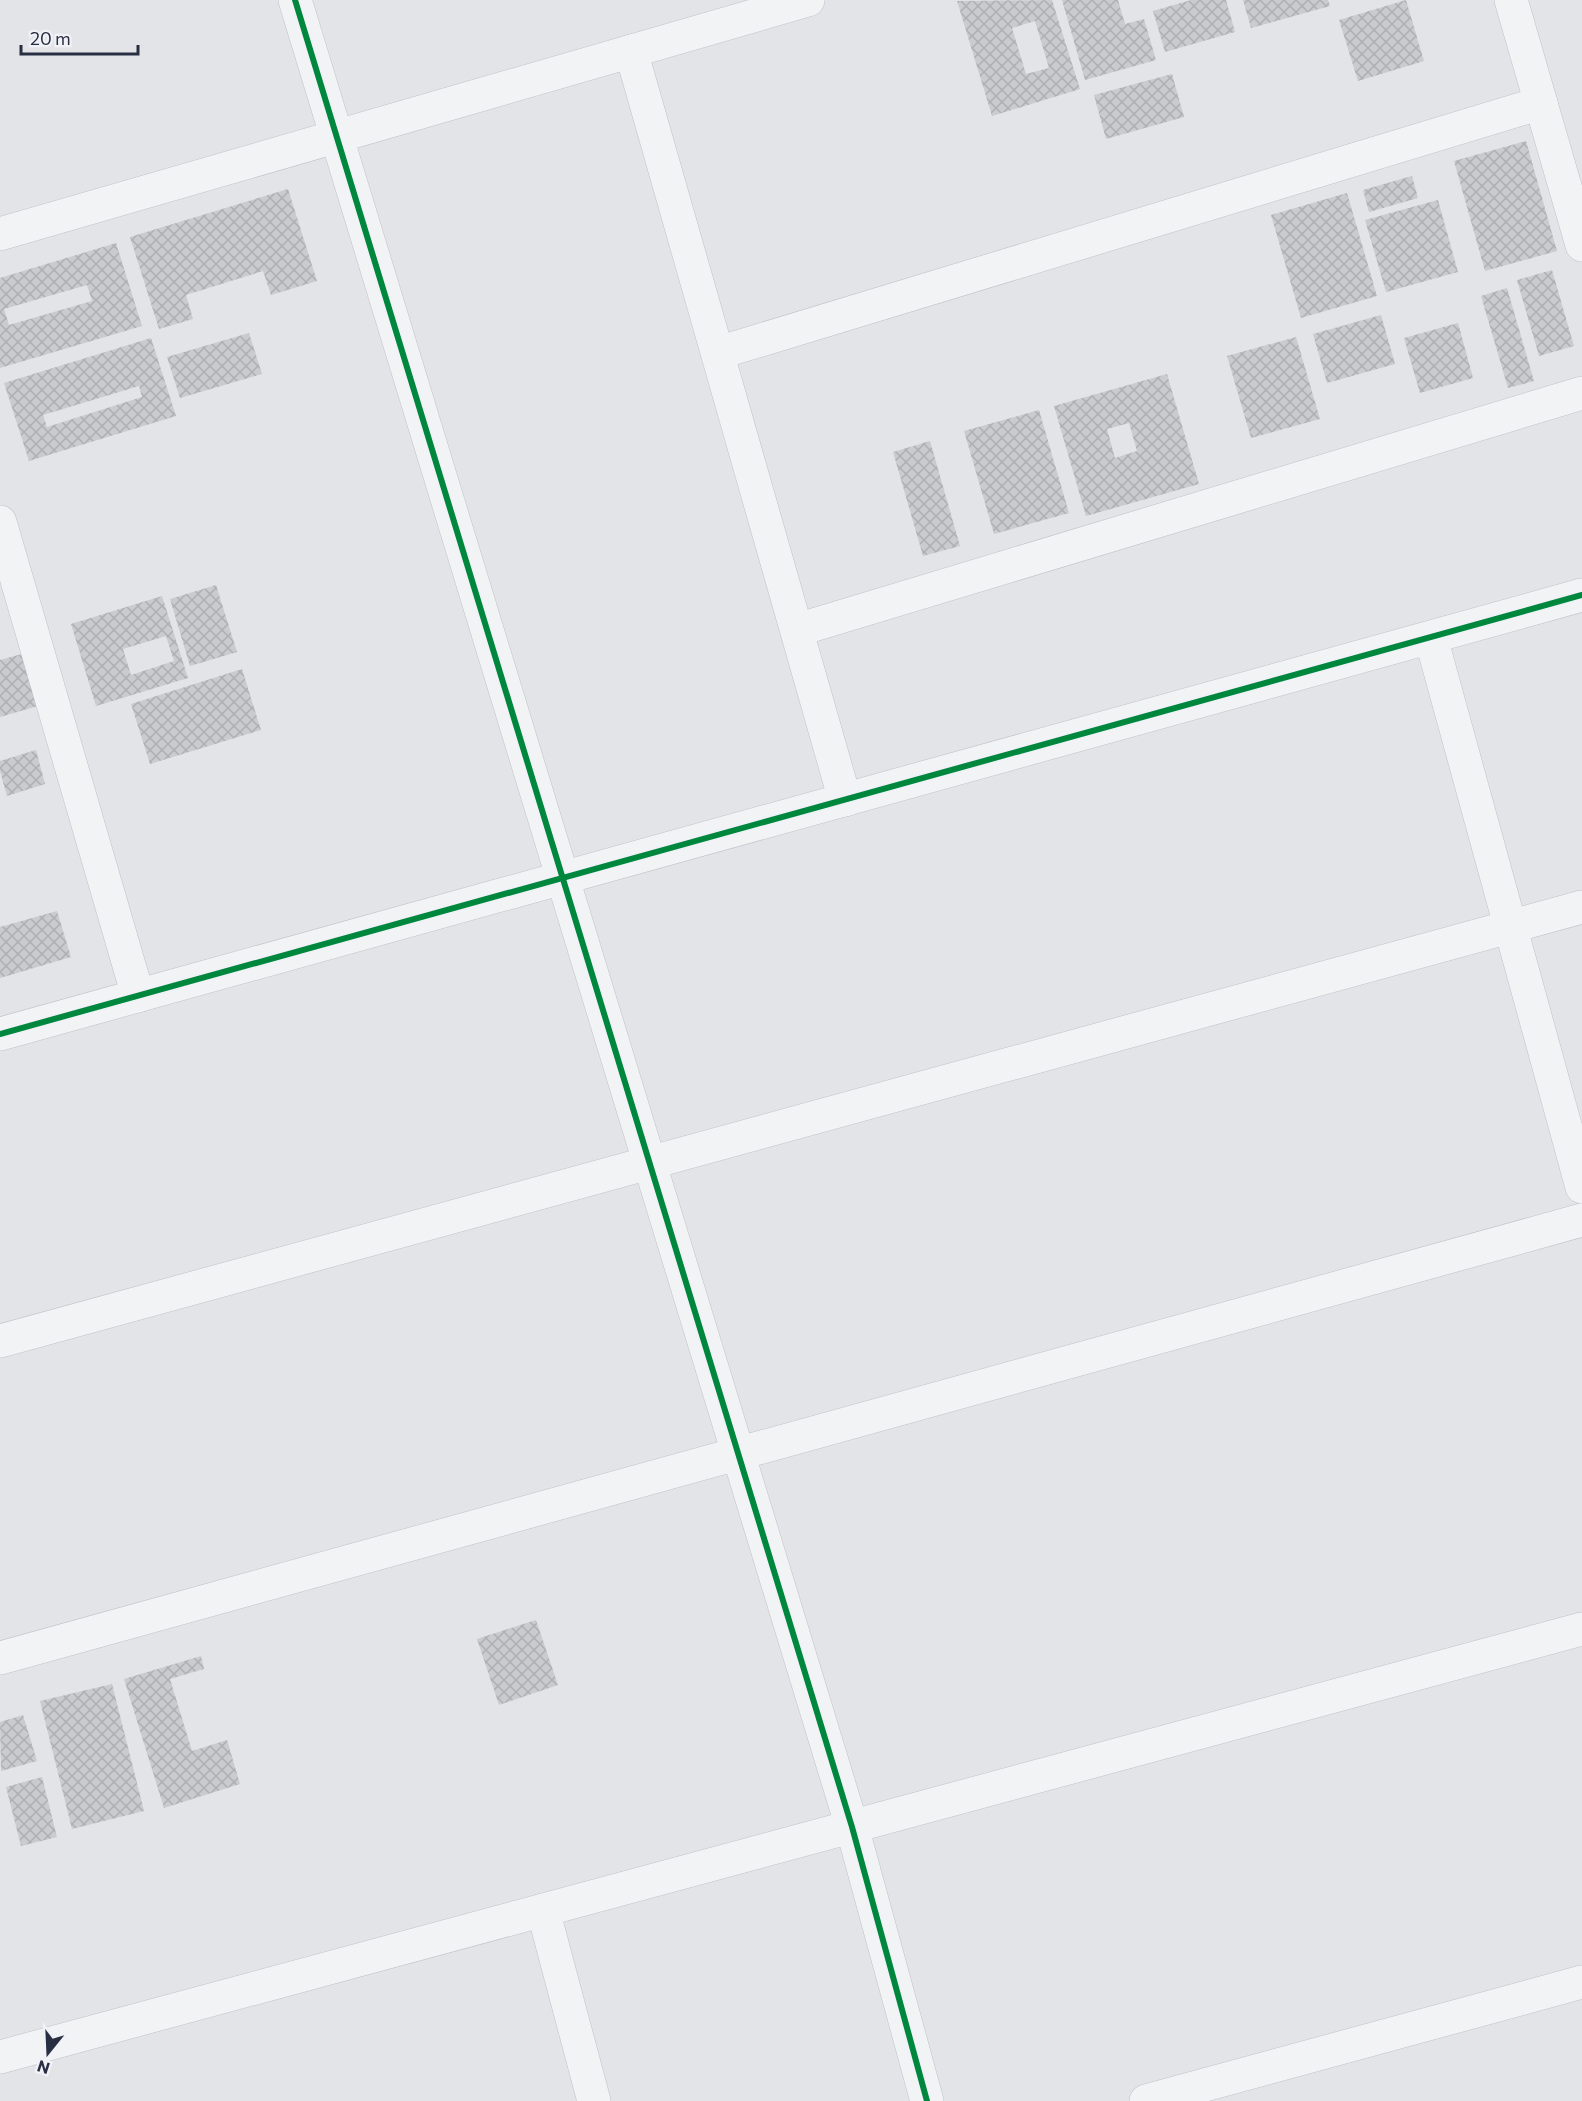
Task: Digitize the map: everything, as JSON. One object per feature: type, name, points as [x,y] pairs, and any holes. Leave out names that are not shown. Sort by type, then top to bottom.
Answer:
[{"type":"street","points":[[295,0],[852,1827],[927,2101]]},
{"type":"street","points":[[0,234],[808,0]]},
{"type":"street","points":[[1511,0],[1582,245]]},
{"type":"street","points":[[631,51],[845,800]]},
{"type":"street","points":[[718,353],[1541,103]]},
{"type":"street","points":[[797,630],[1582,393]]},
{"type":"street","points":[[0,522],[138,996]]},
{"type":"street","points":[[0,1034],[1582,596]]},
{"type":"street","points":[[1431,638],[1582,1186]]},
{"type":"street","points":[[0,1341],[1582,908]]},
{"type":"street","points":[[0,1658],[1582,1220]]},
{"type":"street","points":[[0,2057],[1582,1629]]},
{"type":"street","points":[[543,1910],[594,2101]]},
{"type":"street","points":[[1146,2101],[1582,1982]]},
{"type":"building","points":[[1052,0],[1080,89],[992,116],[957,1]],"holes":[[[1035,21],[1049,68],[1026,74],[1012,28]]]},
{"type":"building","points":[[1062,0],[1118,0],[1125,24],[1144,19],[1156,60],[1085,80]]},
{"type":"building","points":[[1191,0],[1226,0],[1235,32],[1165,52],[1153,11]]},
{"type":"building","points":[[1243,0],[1328,0],[1330,6],[1251,28]]},
{"type":"building","points":[[1406,0],[1424,61],[1358,81],[1339,20]]},
{"type":"building","points":[[1172,74],[1184,117],[1106,139],[1094,95]]},
{"type":"building","points":[[1526,141],[1557,251],[1485,271],[1454,161]]},
{"type":"building","points":[[1412,176],[1418,198],[1369,212],[1363,190]]},
{"type":"building","points":[[288,189],[317,281],[271,295],[263,271],[186,295],[193,319],[159,329],[130,237]]},
{"type":"building","points":[[1347,193],[1377,296],[1301,318],[1271,215]]},
{"type":"building","points":[[1438,200],[1458,272],[1386,292],[1365,220]]},
{"type":"building","points":[[116,243],[142,326],[0,368],[0,278]],"holes":[[[87,285],[92,301],[9,325],[4,309]]]},
{"type":"building","points":[[1552,270],[1574,346],[1539,356],[1517,280]]},
{"type":"building","points":[[1507,288],[1534,381],[1508,388],[1481,296]]},
{"type":"building","points":[[1381,315],[1395,364],[1327,383],[1313,334]]},
{"type":"building","points":[[1458,323],[1473,378],[1420,393],[1404,338]]},
{"type":"building","points":[[249,333],[262,374],[180,398],[167,357]]},
{"type":"building","points":[[1296,337],[1320,419],[1251,438],[1227,356]]},
{"type":"building","points":[[151,338],[176,416],[29,461],[4,383]],"holes":[[[139,386],[142,397],[47,427],[43,415]]]},
{"type":"building","points":[[1167,374],[1199,484],[1086,516],[1054,406]],"holes":[[[1129,423],[1137,451],[1115,458],[1107,429]]]},
{"type":"building","points":[[1039,410],[1069,513],[994,534],[964,431]]},
{"type":"building","points":[[930,441],[960,546],[923,556],[893,452]]},
{"type":"building","points":[[216,585],[237,652],[190,666],[170,599]]},
{"type":"building","points":[[162,596],[188,678],[96,706],[71,624]],"holes":[[[166,636],[174,661],[131,675],[123,649]]]},
{"type":"building","points":[[29,652],[45,704],[0,717],[0,660]]},
{"type":"building","points":[[242,669],[261,730],[150,764],[131,704]]},
{"type":"building","points":[[36,750],[45,784],[7,796],[0,771],[0,761]]},
{"type":"building","points":[[57,911],[71,957],[0,978],[0,927]]},
{"type":"building","points":[[536,1620],[558,1685],[499,1705],[477,1639]]},
{"type":"building","points":[[201,1656],[204,1669],[170,1679],[192,1751],[227,1740],[240,1784],[164,1808],[124,1679]]},
{"type":"building","points":[[112,1684],[144,1811],[72,1829],[40,1701]]},
{"type":"building","points":[[23,1715],[37,1761],[1,1771],[0,1722]]},
{"type":"building","points":[[42,1777],[57,1837],[21,1846],[6,1787]]},
{"type":"cycle path","points":[[295,0],[852,1827],[927,2101]]},
{"type":"cycle path","points":[[0,1034],[1582,595]]}]
